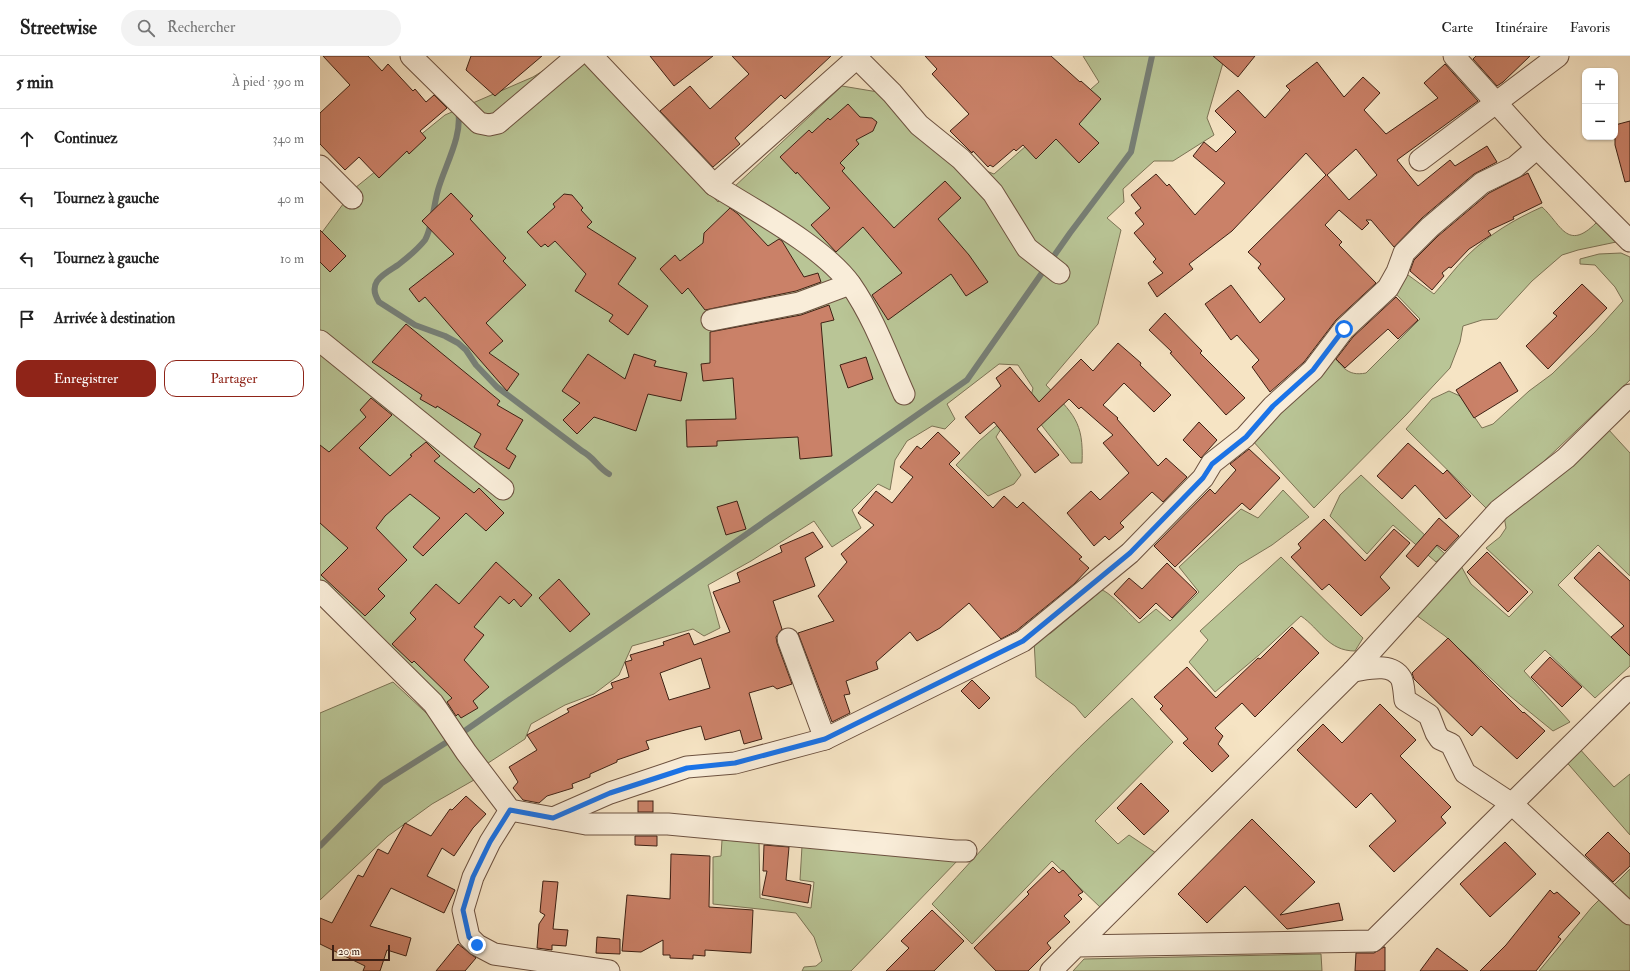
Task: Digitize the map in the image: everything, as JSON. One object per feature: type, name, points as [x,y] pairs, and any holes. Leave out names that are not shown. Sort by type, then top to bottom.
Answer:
[{"type":"street","points":[[411,56],[478,123],[489,125],[498,123],[576,56]]},
{"type":"street","points":[[592,56],[714,185],[806,244],[832,266],[850,284],[867,312],[904,394]]},
{"type":"street","points":[[1454,56],[1537,148],[1630,240]]},
{"type":"street","points":[[1420,160],[1558,56]]},
{"type":"street","points":[[714,185],[858,57],[892,92],[919,125],[961,159],[993,193],[1028,248],[1059,273]]},
{"type":"street","points":[[553,818],[610,793],[687,768],[735,763],[825,739],[1023,641],[1130,553],[1203,478],[1212,464],[1246,437],[1273,406],[1313,370],[1344,329],[1388,288],[1397,272],[1404,253],[1430,227],[1482,183],[1515,167],[1537,148]]},
{"type":"street","points":[[320,166],[352,198]]},
{"type":"street","points":[[712,320],[799,302],[850,284]]},
{"type":"street","points":[[320,342],[504,489]]},
{"type":"street","points":[[1051,971],[1353,671],[1499,510],[1566,458],[1630,395]]},
{"type":"street","points":[[320,591],[433,703],[466,752],[510,810],[586,824],[668,824],[955,851],[966,850]]},
{"type":"street","points":[[788,639],[825,739]]},
{"type":"street","points":[[1353,671],[1383,668],[1393,672],[1401,678],[1405,700],[1429,716],[1440,739],[1451,744],[1465,773],[1512,804],[1630,914]]},
{"type":"street","points":[[1076,946],[1373,941],[1630,687]]},
{"type":"street","points":[[510,810],[486,849],[473,877],[463,910],[469,937],[477,945],[494,954],[609,971]]},
{"type":"green space","points":[[567,56],[585,62],[718,202],[842,86],[884,93],[938,152],[994,174],[1099,82],[1083,56],[1225,56],[1207,118],[1214,135],[1173,161],[1154,161],[1123,189],[1124,202],[1107,218],[1121,230],[1098,324],[1046,385],[1070,411],[1075,419],[1081,437],[1082,463],[1071,463],[1029,409],[1006,421],[996,437],[1021,475],[1014,484],[988,496],[956,465],[979,441],[1031,396],[1033,388],[1018,365],[999,364],[947,404],[955,419],[945,429],[932,426],[907,441],[895,460],[890,490],[878,484],[852,510],[861,528],[832,547],[814,521],[751,561],[708,585],[720,628],[704,636],[693,629],[632,646],[619,675],[594,694],[565,705],[531,724],[525,739],[482,767],[320,591],[320,235],[355,188],[445,115],[533,77]]},
{"type":"green space","points":[[1542,207],[1565,232],[1571,235],[1578,235],[1596,223],[1620,223],[1621,241],[1562,255],[1532,281],[1497,319],[1482,320],[1463,326],[1460,342],[1450,368],[1314,508],[1251,439],[1329,352],[1349,372],[1359,374],[1366,373],[1420,319],[1393,291],[1404,272],[1434,294],[1475,248],[1512,222]]},
{"type":"green space","points":[[1621,253],[1630,257],[1630,380],[1523,481],[1486,508],[1406,429],[1432,399],[1449,391],[1460,396],[1482,428],[1493,424],[1529,391],[1552,374],[1595,332],[1623,301],[1615,287],[1595,265],[1580,264],[1580,259],[1599,254]]},
{"type":"green space","points":[[1608,429],[1630,453],[1630,576],[1598,545],[1558,585],[1630,656],[1630,666],[1595,698],[1545,650],[1524,671],[1570,722],[1553,731],[1510,696],[1445,636],[1416,615],[1460,564],[1471,584],[1509,617],[1533,592],[1486,548],[1500,537],[1506,528],[1504,516]]},
{"type":"green space","points":[[1361,475],[1445,554],[1436,562],[1393,525],[1367,554],[1330,516],[1340,495]]},
{"type":"green space","points":[[1283,490],[1309,517],[1272,545],[1239,565],[1085,718],[1075,706],[1036,677],[1034,640],[1051,633],[1102,590],[1139,623],[1156,609],[1170,621],[1199,592],[1179,567],[1241,509],[1258,518]]},
{"type":"green space","points":[[1281,557],[1363,638],[1355,651],[1346,650],[1331,643],[1301,616],[1259,655],[1215,692],[1189,662],[1208,640],[1200,631]]},
{"type":"green space","points":[[393,682],[437,723],[474,780],[432,804],[388,836],[320,900],[320,713]]},
{"type":"green space","points":[[1132,698],[1173,742],[1095,821],[1118,844],[1129,835],[1156,853],[1101,908],[1052,861],[972,944],[932,904],[1054,773],[1105,722]]},
{"type":"green space","points":[[1578,747],[1614,787],[1630,774],[1630,835],[1563,758]]},
{"type":"green space","points":[[722,840],[759,842],[760,898],[811,908],[814,882],[800,880],[802,846],[960,858],[851,971],[802,971],[804,967],[816,966],[822,961],[814,937],[796,913],[713,904],[713,857],[721,856]]},
{"type":"green space","points":[[1630,869],[1630,971],[1539,971],[1592,907]]},
{"type":"green space","points":[[1321,954],[1322,971],[1073,971],[1084,959]]},
{"type":"building","points":[[323,56],[368,56],[382,71],[388,64],[413,91],[415,89],[426,102],[434,95],[447,108],[420,131],[426,138],[409,154],[407,151],[379,178],[359,157],[345,170],[320,144],[320,113],[350,85]]},
{"type":"building","points":[[471,56],[542,56],[495,96],[466,70]]},
{"type":"building","points":[[650,56],[713,56],[674,86]]},
{"type":"building","points":[[732,56],[831,56],[785,99],[781,95],[735,138],[740,144],[713,167],[660,111],[690,86],[710,109],[749,74]]},
{"type":"building","points":[[925,56],[1051,56],[1101,99],[1079,124],[1099,143],[1079,163],[1056,139],[1036,159],[1023,145],[1016,151],[1014,149],[993,167],[990,165],[988,167],[973,151],[972,153],[950,131],[969,114],[932,74],[937,69]]},
{"type":"building","points":[[1213,56],[1255,56],[1238,77]]},
{"type":"building","points":[[1476,56],[1530,56],[1497,86],[1473,59]]},
{"type":"building","points":[[1317,62],[1344,97],[1363,77],[1380,93],[1364,110],[1386,134],[1438,98],[1424,83],[1445,64],[1478,101],[1397,160],[1418,186],[1450,160],[1455,166],[1487,146],[1497,162],[1474,174],[1422,218],[1394,247],[1371,220],[1366,220],[1369,223],[1362,230],[1339,210],[1325,225],[1342,242],[1339,245],[1376,283],[1336,320],[1304,362],[1270,392],[1252,367],[1259,360],[1237,335],[1231,340],[1205,304],[1231,285],[1260,323],[1285,299],[1258,268],[1261,264],[1248,252],[1326,175],[1306,153],[1232,231],[1189,264],[1193,269],[1157,297],[1148,283],[1163,273],[1153,262],[1156,259],[1134,233],[1144,224],[1135,213],[1141,208],[1131,195],[1156,174],[1167,186],[1169,184],[1195,215],[1225,183],[1193,156],[1204,142],[1216,152],[1236,132],[1215,111],[1238,90],[1265,118],[1290,90],[1286,86]],"holes":[[[1356,149],[1377,175],[1349,200],[1327,175]]]},
{"type":"building","points":[[848,104],[860,117],[872,118],[877,122],[873,131],[856,140],[859,144],[840,163],[845,168],[842,171],[894,228],[945,181],[961,198],[938,219],[969,255],[988,282],[966,296],[951,274],[888,320],[872,295],[902,273],[863,227],[836,252],[811,225],[830,208],[797,172],[796,174],[780,157],[809,130],[812,133],[828,118],[830,120]]},
{"type":"building","points":[[1630,121],[1630,181],[1625,182],[1615,145],[1615,140],[1618,140],[1618,124]]},
{"type":"building","points":[[1528,173],[1542,203],[1513,217],[1514,219],[1488,231],[1491,235],[1469,249],[1451,268],[1449,267],[1442,273],[1444,276],[1432,290],[1410,271],[1414,260],[1438,236],[1489,193]]},
{"type":"building","points":[[451,193],[473,216],[470,219],[506,258],[503,261],[526,285],[486,323],[503,341],[489,353],[519,374],[507,391],[425,297],[419,302],[409,289],[454,254],[422,221]]},
{"type":"building","points":[[564,194],[572,195],[583,208],[581,210],[592,222],[587,227],[636,258],[618,284],[648,306],[628,335],[609,321],[613,315],[575,291],[586,274],[555,241],[548,247],[545,244],[541,247],[527,232],[555,207],[553,204]]},
{"type":"building","points":[[730,208],[738,214],[768,246],[779,239],[782,241],[804,277],[818,273],[821,282],[796,291],[705,310],[688,288],[682,294],[660,269],[675,255],[680,261],[703,243],[704,233]]},
{"type":"building","points":[[320,230],[346,256],[330,272],[320,262]]},
{"type":"building","points":[[1582,284],[1607,308],[1548,369],[1526,346],[1557,316],[1553,313]]},
{"type":"building","points":[[1396,297],[1418,320],[1398,339],[1388,329],[1345,368],[1336,359],[1353,337]]},
{"type":"building","points":[[829,305],[834,320],[821,323],[832,456],[800,459],[798,437],[717,441],[717,446],[687,447],[686,420],[736,419],[733,378],[703,381],[701,364],[710,363],[710,332],[801,315]]},
{"type":"building","points":[[1165,313],[1202,351],[1200,353],[1245,398],[1226,415],[1170,353],[1172,352],[1149,330]]},
{"type":"building","points":[[406,324],[500,401],[497,405],[523,420],[506,449],[516,456],[509,469],[474,447],[481,434],[437,406],[436,408],[420,399],[422,395],[372,362]]},
{"type":"building","points":[[1118,343],[1141,363],[1140,365],[1171,395],[1154,412],[1124,383],[1103,405],[1118,418],[1117,419],[1158,466],[1166,458],[1187,477],[1163,502],[1152,492],[1120,523],[1124,527],[1109,540],[1105,536],[1094,546],[1067,513],[1091,491],[1100,500],[1129,473],[1103,443],[1113,435],[1081,407],[1079,409],[1069,399],[1037,429],[1059,455],[1035,473],[994,422],[980,434],[965,417],[1001,386],[996,378],[1010,367],[1039,402],[1081,359],[1093,371]]},
{"type":"building","points":[[588,354],[625,379],[634,354],[656,361],[654,366],[687,373],[681,401],[648,394],[636,431],[594,417],[577,434],[563,420],[580,403],[562,391]]},
{"type":"building","points":[[866,357],[873,379],[848,388],[840,365]]},
{"type":"building","points":[[1500,362],[1518,391],[1474,418],[1456,390]]},
{"type":"building","points":[[371,398],[392,415],[359,448],[390,476],[412,456],[410,455],[426,442],[440,456],[434,461],[474,493],[479,488],[504,513],[486,531],[466,513],[423,556],[413,547],[440,518],[410,494],[385,516],[376,528],[407,560],[378,589],[385,596],[365,616],[321,575],[348,548],[320,523],[320,445],[329,452],[366,417],[360,410]]},
{"type":"building","points":[[1199,422],[1217,440],[1201,458],[1183,440]]},
{"type":"building","points":[[938,432],[960,453],[949,464],[993,508],[1004,496],[1017,508],[1023,502],[1082,557],[1079,559],[1089,568],[1074,584],[1016,631],[1001,639],[969,603],[940,628],[917,641],[910,632],[876,662],[878,669],[846,681],[850,694],[844,695],[850,713],[832,722],[798,633],[834,621],[818,596],[847,562],[841,554],[874,525],[858,513],[876,491],[892,503],[913,477],[900,467],[917,446],[921,449]]},
{"type":"building","points":[[1408,443],[1443,474],[1447,470],[1471,496],[1446,519],[1415,485],[1402,499],[1377,476]]},
{"type":"building","points":[[1249,449],[1280,478],[1250,510],[1242,503],[1175,567],[1154,546],[1210,489],[1215,494],[1236,470],[1230,464]]},
{"type":"building","points":[[737,501],[746,529],[726,535],[717,507]]},
{"type":"building","points":[[1439,518],[1459,536],[1445,551],[1437,545],[1418,567],[1406,556]]},
{"type":"building","points":[[1324,519],[1365,561],[1394,529],[1410,543],[1380,577],[1390,588],[1361,616],[1329,584],[1322,590],[1291,557],[1301,548],[1298,544]]},
{"type":"building","points":[[813,532],[823,547],[805,558],[815,586],[773,601],[782,629],[776,637],[777,643],[792,684],[777,689],[773,686],[749,693],[762,739],[744,744],[740,730],[705,740],[701,726],[685,730],[646,741],[649,749],[617,760],[617,762],[590,774],[590,777],[572,784],[573,788],[547,796],[539,803],[523,800],[513,788],[518,782],[509,767],[537,750],[527,735],[569,712],[567,709],[613,688],[611,683],[629,677],[625,662],[632,660],[630,655],[664,645],[663,642],[689,633],[694,645],[730,632],[713,592],[740,582],[737,573],[782,552],[780,546]],"holes":[[[701,658],[710,688],[669,700],[660,673]]]},
{"type":"building","points":[[1487,552],[1528,592],[1508,612],[1467,572]]},
{"type":"building","points":[[1599,552],[1630,581],[1630,656],[1611,637],[1624,626],[1574,578]]},
{"type":"building","points":[[496,562],[532,595],[521,607],[514,599],[509,604],[500,596],[474,627],[484,635],[464,660],[489,687],[473,701],[478,708],[461,718],[458,714],[456,716],[447,702],[452,698],[414,661],[412,663],[392,644],[416,619],[410,613],[436,584],[459,604]]},
{"type":"building","points":[[1167,563],[1197,592],[1172,618],[1156,603],[1140,619],[1114,594],[1129,578],[1142,589]]},
{"type":"building","points":[[559,579],[590,614],[570,632],[539,598]]},
{"type":"building","points":[[1292,627],[1319,653],[1255,717],[1242,703],[1215,728],[1223,736],[1218,744],[1229,756],[1212,772],[1183,743],[1188,739],[1160,709],[1163,706],[1154,697],[1187,667],[1216,698],[1258,658],[1260,659]]},
{"type":"building","points":[[1448,638],[1523,713],[1524,712],[1545,731],[1517,759],[1481,726],[1472,736],[1414,679],[1412,673]]},
{"type":"building","points":[[1550,657],[1582,687],[1562,707],[1531,677]]},
{"type":"building","points":[[972,680],[990,698],[979,709],[961,691]]},
{"type":"building","points":[[1380,704],[1416,740],[1400,756],[1451,807],[1441,817],[1446,823],[1394,872],[1369,846],[1396,821],[1371,793],[1356,808],[1297,750],[1323,724],[1342,743]]},
{"type":"building","points":[[1141,783],[1169,811],[1144,835],[1117,808]]},
{"type":"building","points":[[466,796],[486,814],[473,828],[454,856],[442,848],[427,876],[455,890],[444,913],[391,888],[370,926],[411,938],[406,956],[387,950],[380,971],[363,971],[365,966],[320,944],[320,918],[332,923],[358,875],[363,877],[378,849],[388,854],[405,823],[431,836],[450,809],[452,810]]},
{"type":"building","points":[[638,801],[653,801],[653,812],[638,812]]},
{"type":"building","points":[[1252,819],[1315,882],[1280,915],[1339,903],[1343,920],[1287,929],[1245,886],[1207,923],[1178,894]]},
{"type":"building","points":[[1608,832],[1630,854],[1630,866],[1613,882],[1585,855]]},
{"type":"building","points":[[635,836],[657,836],[657,846],[635,845]]},
{"type":"building","points":[[1505,842],[1536,874],[1490,917],[1460,884]]},
{"type":"building","points":[[764,845],[789,847],[786,880],[811,885],[808,903],[762,895],[767,871],[763,871]]},
{"type":"building","points":[[671,854],[710,856],[709,907],[753,910],[751,953],[705,950],[705,956],[693,955],[693,959],[670,958],[670,955],[663,955],[663,940],[641,952],[622,951],[627,895],[670,899]]},
{"type":"building","points":[[1053,867],[1059,873],[1063,870],[1083,892],[1078,895],[1082,899],[1064,916],[1070,922],[1047,943],[1051,948],[1028,971],[996,971],[974,948],[1029,894],[1027,892]]},
{"type":"building","points":[[543,881],[558,882],[553,929],[568,930],[566,946],[552,945],[552,950],[537,948],[539,924],[545,915],[540,912]]},
{"type":"building","points":[[1550,890],[1554,894],[1557,892],[1580,913],[1558,937],[1561,939],[1536,971],[1480,971],[1506,945]]},
{"type":"building","points":[[932,910],[964,941],[934,971],[886,971],[909,948],[901,941]]},
{"type":"building","points":[[597,937],[620,939],[620,954],[596,953]]},
{"type":"building","points":[[458,944],[476,958],[465,971],[436,971]]},
{"type":"building","points":[[1384,947],[1385,971],[1355,971],[1356,953],[1374,953]]},
{"type":"building","points":[[1437,948],[1468,971],[1420,971]]},
{"type":"waterway","points":[[320,846],[382,783],[466,730],[967,380],[1070,233],[1131,152],[1152,56]]},
{"type":"waterway","points":[[458,110],[459,120],[456,140],[441,180],[431,223],[425,240],[398,265],[378,279],[375,289],[376,295],[379,302],[415,325],[445,336],[458,343],[466,350],[476,365],[497,387],[586,454],[609,474]]},
{"type":"route","points":[[477,945],[469,937],[463,910],[473,877],[490,842],[510,810],[553,818],[610,793],[687,768],[735,763],[825,739],[1023,641],[1130,553],[1203,478],[1212,464],[1236,443],[1246,437],[1273,406],[1313,370],[1344,329]]}]
